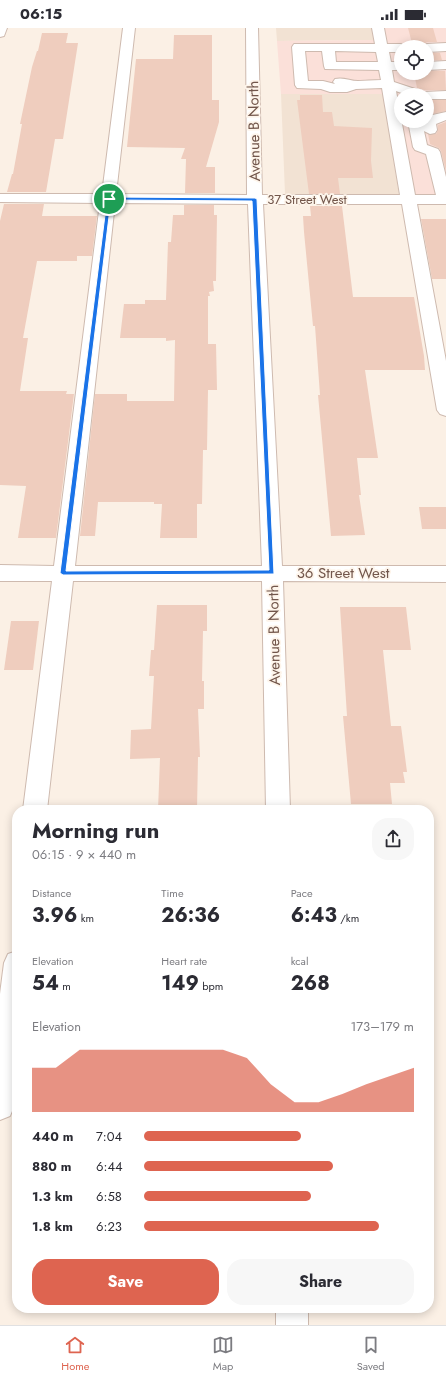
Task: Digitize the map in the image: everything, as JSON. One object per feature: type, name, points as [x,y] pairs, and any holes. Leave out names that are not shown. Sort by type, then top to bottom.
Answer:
[{"type":"street","points":[[0,32],[1,28]]},
{"type":"street","points":[[36,805],[129,28]]},
{"type":"street","name":"Avenue B North","points":[[252,28],[255,199],[272,572],[278,805]]},
{"type":"street","points":[[378,28],[446,410]]},
{"type":"street","points":[[394,48],[298,47],[302,85],[323,85],[330,88],[346,88],[353,85],[388,84],[400,88]]},
{"type":"street","points":[[434,48],[446,47]]},
{"type":"street","points":[[328,48],[330,66],[394,66]]},
{"type":"street","points":[[434,66],[446,65]]},
{"type":"street","points":[[434,95],[446,95]]},
{"type":"street","points":[[434,110],[446,110]]},
{"type":"street","points":[[445,200],[433,152],[429,122],[433,119],[446,116]]},
{"type":"street","points":[[416,128],[420,147],[433,152]]},
{"type":"street","name":"37 Street West","points":[[0,198],[445,200]]},
{"type":"street","name":"36 Street West","points":[[0,573],[272,572],[446,574]]},
{"type":"street","points":[[0,1106],[12,1005]]},
{"type":"street","points":[[292,1313],[292,1325]]},
{"type":"shaded area","points":[[276,28],[372,28],[374,40],[277,41]]},
{"type":"shaded area","points":[[382,28],[446,28],[446,194],[411,195],[399,128],[434,128],[434,88],[394,88],[394,97]]},
{"type":"shaded area","points":[[374,40],[383,94],[281,94],[277,41]]},
{"type":"shaded area","points":[[281,94],[383,94],[399,195],[285,194]]},
{"type":"building","points":[[408,28],[433,28],[437,42],[434,42],[434,40],[411,40]]},
{"type":"building","points":[[42,33],[68,33],[66,43],[78,43],[63,139],[55,139],[46,192],[7,192],[13,174],[22,124],[20,124],[32,67],[38,51]]},
{"type":"building","points":[[174,35],[212,35],[212,100],[219,100],[219,122],[206,167],[215,167],[215,193],[185,193],[186,159],[181,159],[185,148],[127,147],[136,59],[173,59]]},
{"type":"building","points":[[434,53],[440,53],[442,60],[434,60]]},
{"type":"building","points":[[434,71],[445,71],[446,90],[417,88],[415,80],[434,80]]},
{"type":"building","points":[[300,95],[322,95],[323,112],[332,112],[334,126],[372,128],[371,161],[373,178],[338,178],[340,194],[309,194],[297,100],[300,100]]},
{"type":"building","points":[[434,100],[446,100],[446,111],[434,114]]},
{"type":"building","points":[[446,122],[446,171],[441,151],[439,148],[430,144],[428,134],[436,134],[438,125]]},
{"type":"building","points":[[4,204],[44,204],[42,216],[97,216],[92,256],[77,256],[77,261],[37,261],[23,338],[28,338],[20,391],[67,391],[66,394],[74,394],[56,538],[18,538],[26,486],[0,485],[0,221]]},
{"type":"building","points":[[184,205],[214,205],[214,215],[217,215],[216,281],[213,281],[214,291],[209,292],[210,296],[208,296],[208,344],[216,344],[217,390],[208,390],[207,450],[203,450],[202,504],[197,504],[197,538],[160,538],[162,504],[154,504],[154,502],[98,502],[95,536],[80,536],[95,394],[127,394],[127,401],[174,401],[175,340],[166,341],[166,338],[120,338],[124,304],[145,304],[145,300],[166,300],[168,242],[171,242],[173,215],[184,215]]},
{"type":"building","points":[[310,206],[342,206],[353,297],[414,297],[424,356],[425,370],[365,370],[378,458],[357,458],[361,495],[359,495],[365,535],[331,536],[318,395],[320,395],[315,326],[313,326],[304,232],[303,216],[311,216]]},
{"type":"building","points":[[421,219],[446,219],[446,279],[432,279]]},
{"type":"building","points":[[419,507],[446,507],[446,529],[422,529]]},
{"type":"building","points":[[157,605],[207,605],[207,631],[203,631],[202,681],[204,681],[204,709],[198,709],[200,757],[198,757],[197,805],[158,805],[160,758],[130,759],[131,730],[151,729],[154,676],[149,676],[151,650],[154,650]]},
{"type":"building","points":[[340,607],[406,607],[411,650],[383,650],[391,726],[401,726],[407,772],[403,772],[405,783],[390,783],[392,804],[351,804],[343,716],[347,716]]},
{"type":"building","points":[[11,621],[39,621],[33,670],[4,670]]},
{"type":"route","points":[[109,199],[255,199],[272,572],[63,573],[109,199]]}]
